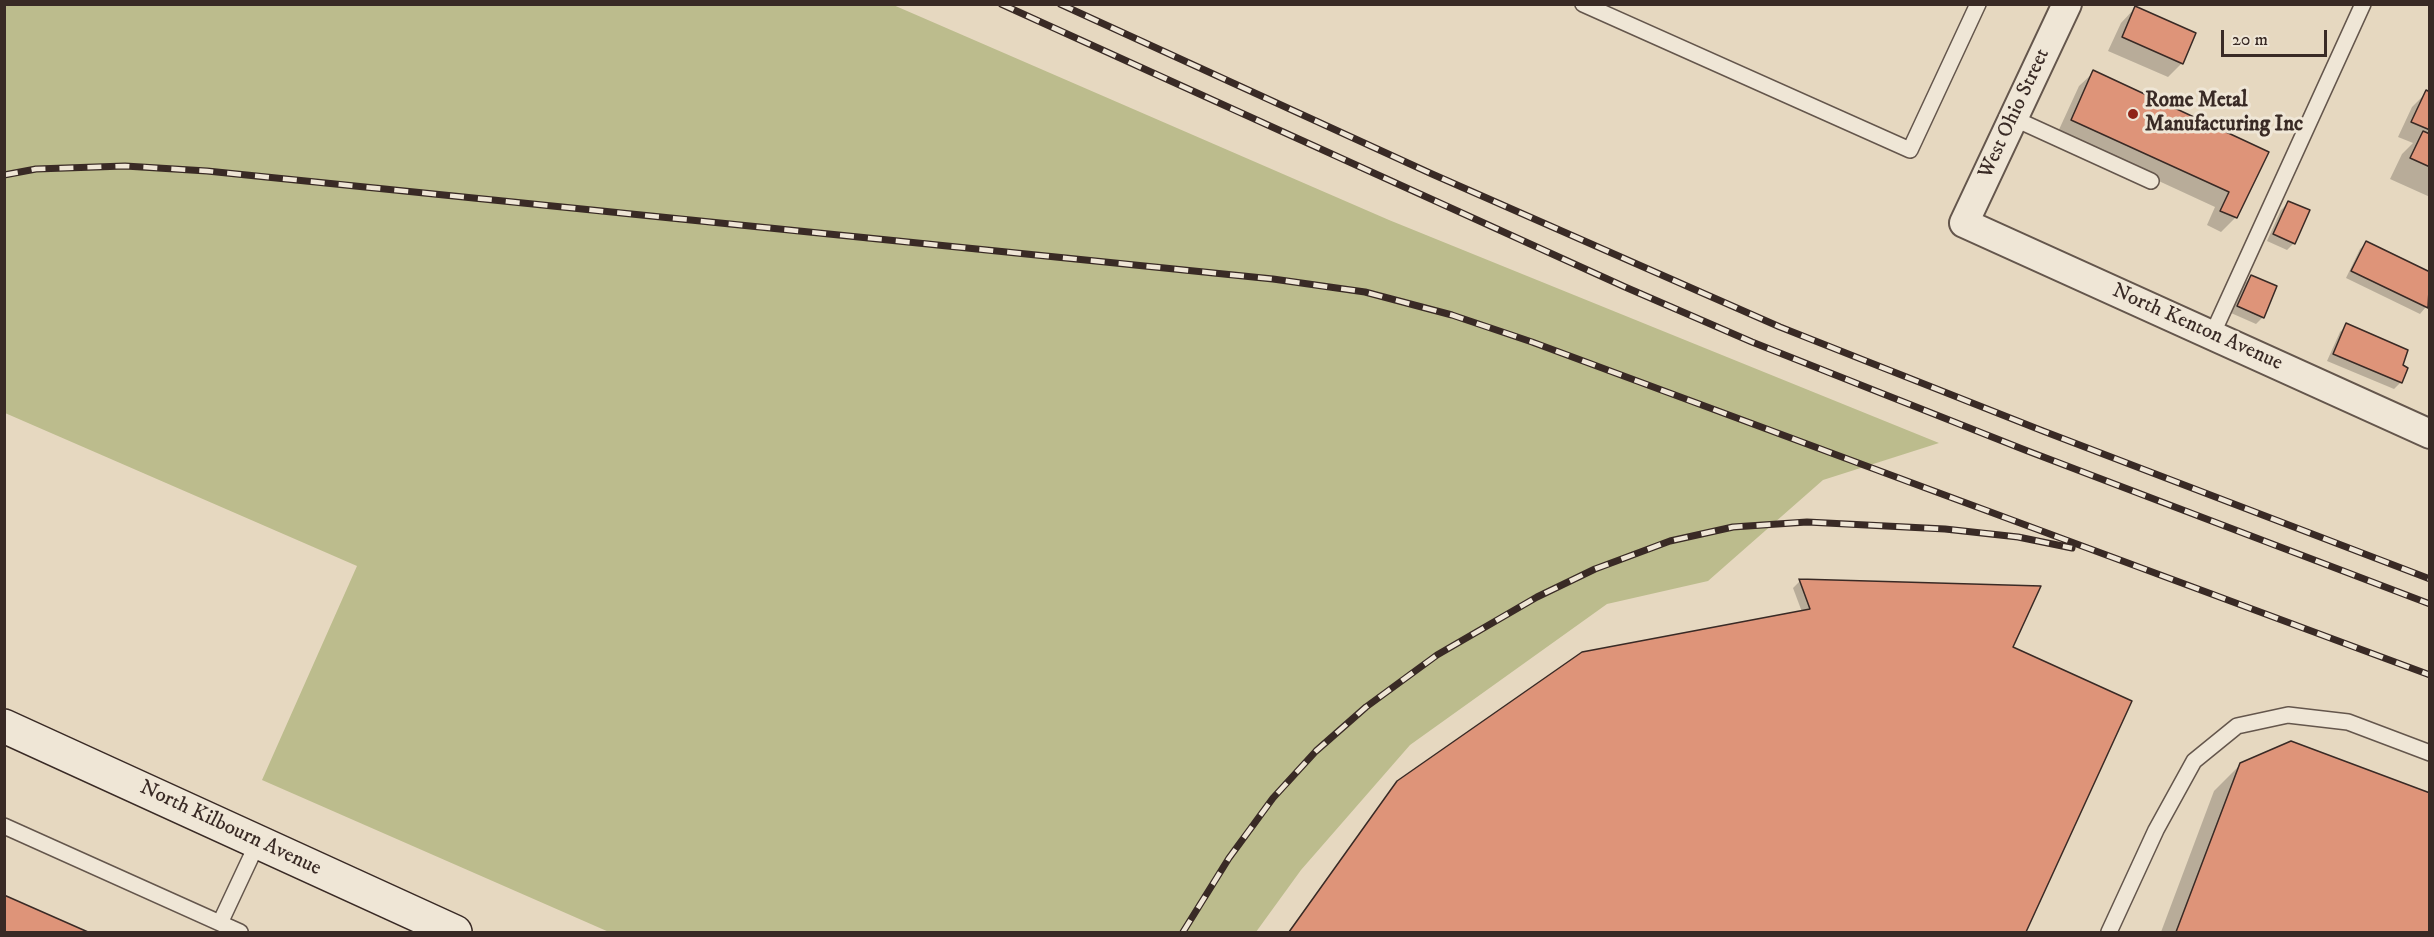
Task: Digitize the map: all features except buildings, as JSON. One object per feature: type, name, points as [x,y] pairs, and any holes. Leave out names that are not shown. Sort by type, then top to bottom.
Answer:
[{"type":"street","name":"West Ohio Street","points":[[1964,223],[2067,4]]},
{"type":"street","name":"North Kenton Avenue","points":[[1964,223],[2430,434]]},
{"type":"street","name":"North Kilbourn Avenue","points":[[4,726],[445,930]]},
{"type":"lane","points":[[1583,4],[1910,150],[1978,4]]},
{"type":"lane","points":[[2212,335],[2363,4]]},
{"type":"lane","points":[[2013,118],[2151,181]]},
{"type":"lane","points":[[2109,933],[2156,830],[2194,761],[2237,726],[2288,715],[2348,722],[2430,753]]},
{"type":"lane","points":[[4,826],[240,933]]},
{"type":"lane","points":[[220,923],[258,842]]},
{"type":"green space","points":[[891,4],[1389,220],[1939,443],[1823,480],[1708,581],[1607,604],[1410,745],[1301,870],[1256,932],[609,932],[262,780],[357,566],[5,413],[5,5]]},
{"type":"railway","points":[[1001,4],[1625,287],[1752,342],[2025,450],[2430,604]]},
{"type":"railway","points":[[1060,4],[1432,174],[1780,327],[2043,431],[2430,579]]},
{"type":"railway","points":[[4,175],[36,169],[125,166],[207,171],[1273,279],[1365,292],[1452,315],[1532,342],[2430,675]]},
{"type":"railway","points":[[1183,932],[1229,858],[1273,798],[1316,751],[1366,707],[1437,655],[1537,597],[1595,569],[1670,541],[1733,527],[1807,522],[1945,529],[2018,537],[2072,548]]},
{"type":"place","name":"Rome Metal Manufacturing Inc","points":[[2133,114]]}]
